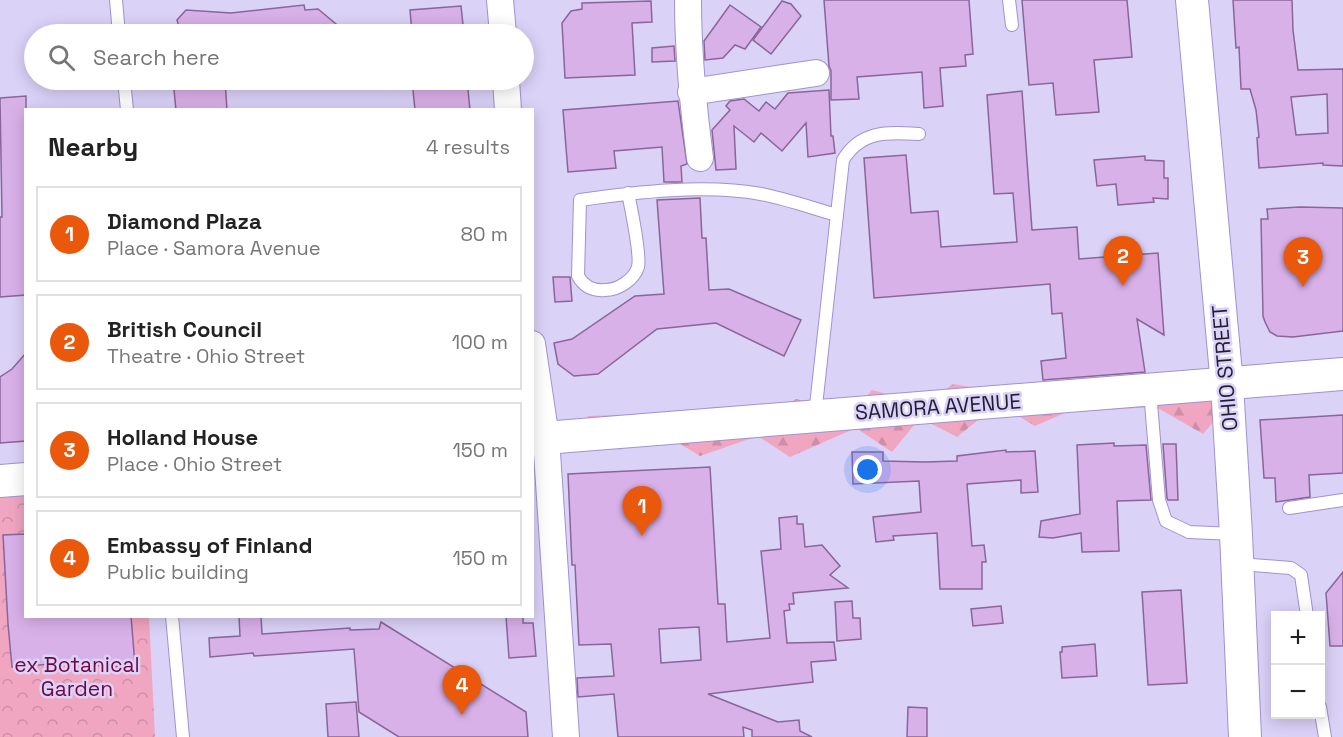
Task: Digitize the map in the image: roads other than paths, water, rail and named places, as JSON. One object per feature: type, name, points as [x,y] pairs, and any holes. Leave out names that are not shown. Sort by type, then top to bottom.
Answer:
[{"type":"street","points":[[500,0],[502,24]]},
{"type":"street","points":[[688,0],[691,92],[700,158]]},
{"type":"street","name":"OHIO STREET","points":[[1192,0],[1227,385],[1245,737]]},
{"type":"street","points":[[691,92],[816,73]]},
{"type":"street","points":[[507,90],[508,108]]},
{"type":"street","points":[[534,371],[566,737]]},
{"type":"street","name":"SAMORA AVENUE","points":[[539,438],[1343,375]]},
{"type":"street","points":[[0,481],[24,479]]},
{"type":"lane","points":[[116,0],[118,24]]},
{"type":"lane","points":[[1009,0],[1012,25]]},
{"type":"lane","points":[[125,90],[127,108]]},
{"type":"lane","points":[[815,417],[843,160],[848,151],[864,138],[894,132],[920,134]]},
{"type":"lane","points":[[628,193],[638,268],[624,285],[617,288],[607,291],[588,287],[578,276],[580,200],[628,193],[709,190],[760,194],[837,215]]},
{"type":"lane","points":[[1150,391],[1159,500],[1166,521],[1189,532],[1291,568],[1301,575],[1306,611]]},
{"type":"lane","points":[[1289,508],[1343,500]]},
{"type":"lane","points":[[172,618],[183,737]]},
{"type":"lane","points":[[1322,719],[1325,737]]},
{"type":"place","name":"British Council","points":[[1123,286]]},
{"type":"place","name":"Holland House","points":[[1303,287]]},
{"type":"place","name":"Diamond Plaza","points":[[642,536]]},
{"type":"place","name":"Embassy of Finland","points":[[462,715]]},
{"type":"park label","name":"ex Botanical Garden","points":[[77,677]]}]
